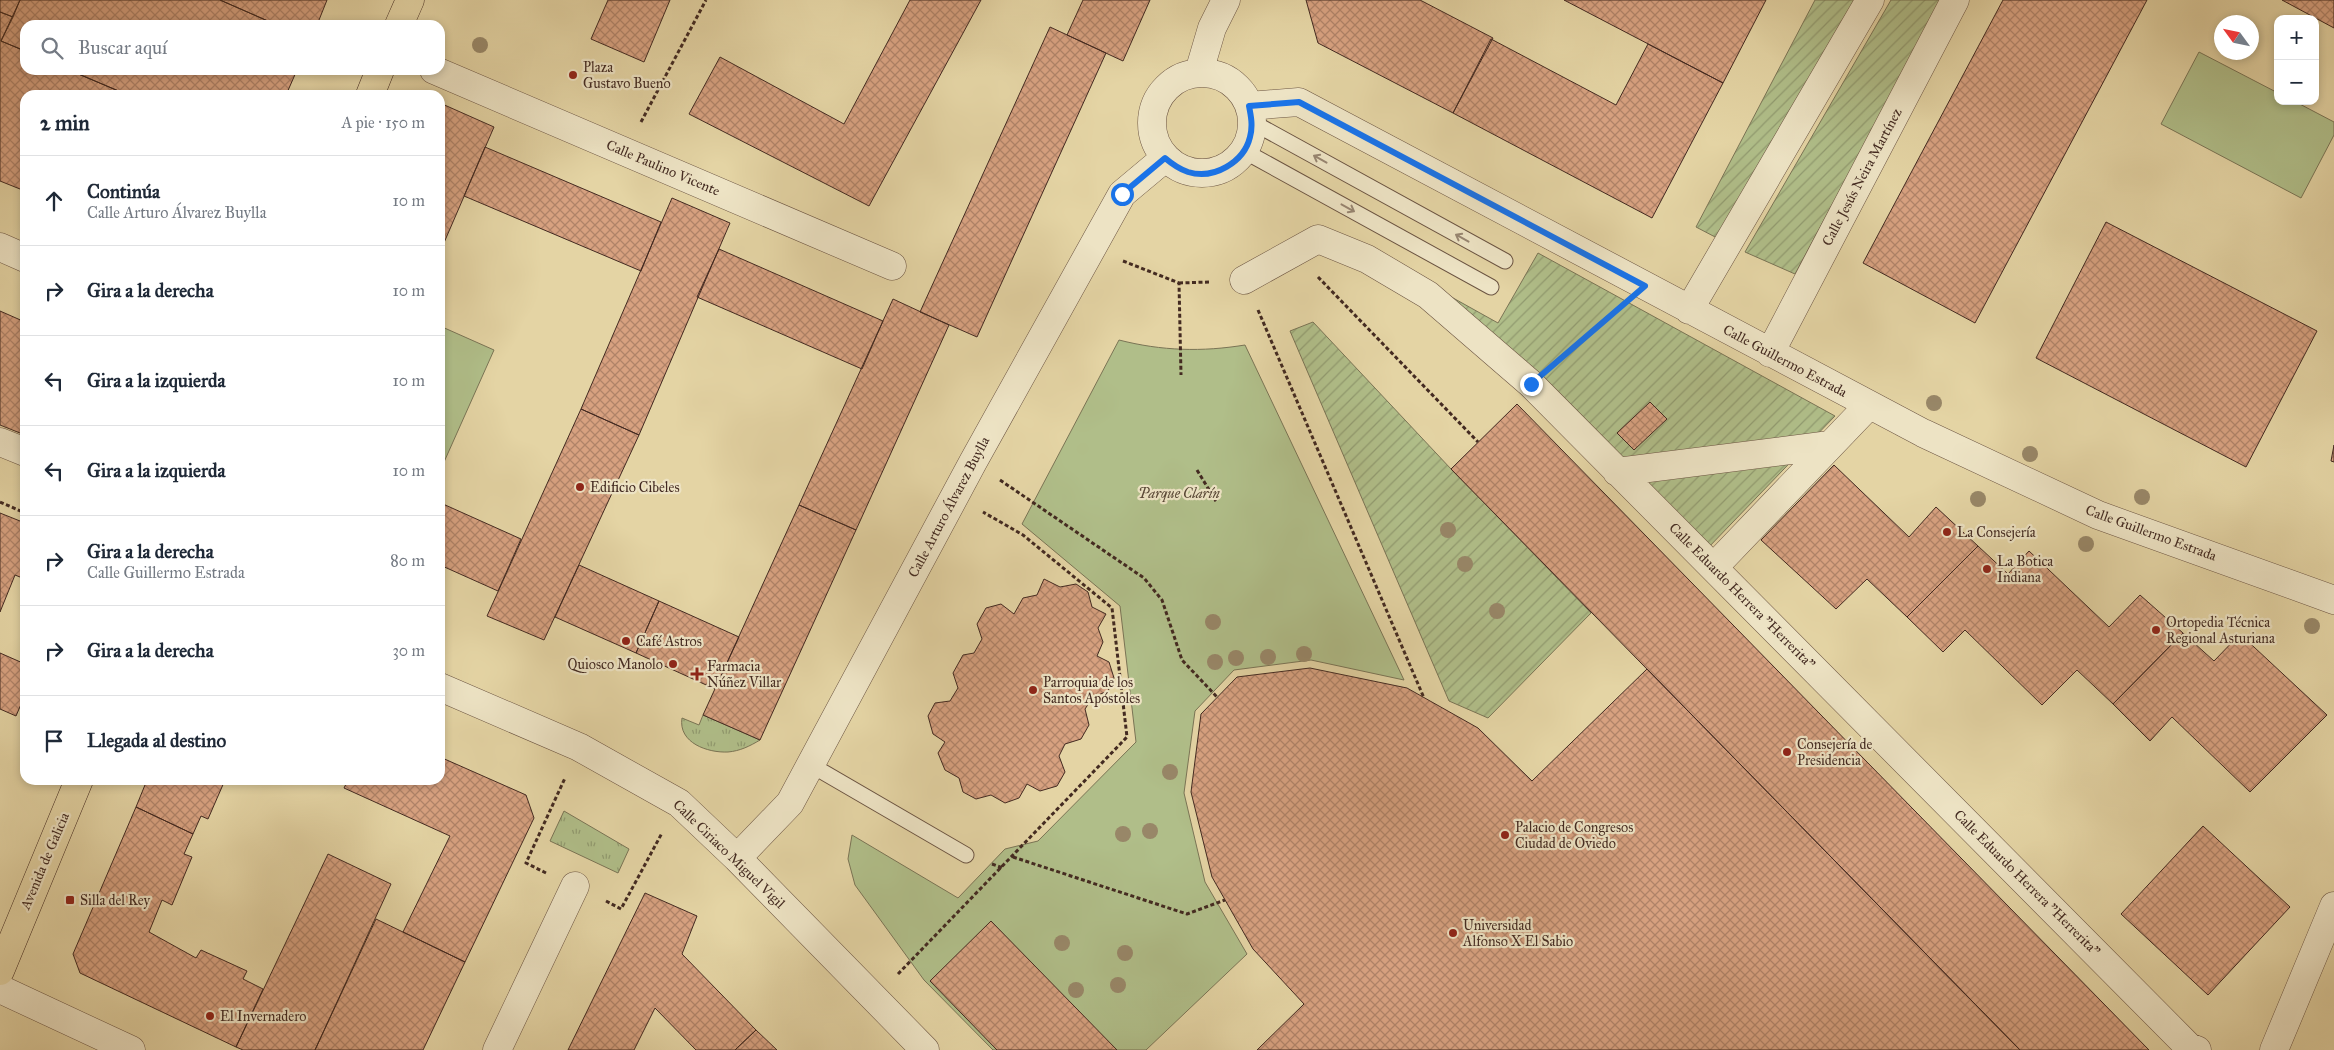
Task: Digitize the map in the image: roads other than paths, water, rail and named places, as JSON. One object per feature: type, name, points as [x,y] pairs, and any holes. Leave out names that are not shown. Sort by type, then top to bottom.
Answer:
[{"type":"highway","points":[[402,20],[410,0]]},
{"type":"highway","points":[[372,90],[378,75]]},
{"type":"highway","name":"Avenida de Galicia","points":[[0,971],[77,785]]},
{"type":"street","points":[[1199,72],[1212,28],[1226,0]]},
{"type":"street","points":[[1689,310],[1870,0]]},
{"type":"street","name":"Calle Jesús Neira Martínez","points":[[1770,353],[1954,0]]},
{"type":"street","points":[[1199,72],[1215,74],[1230,80],[1241,91],[1250,114],[1250,137],[1244,151],[1234,162],[1221,170],[1206,173],[1190,173],[1177,168],[1165,158],[1155,144],[1151,129],[1152,112],[1158,97],[1169,84],[1183,76],[1199,72]]},
{"type":"street","name":"Calle Paulino Vicente","points":[[445,75],[892,266]]},
{"type":"street","name":"Calle Guillermo Estrada","points":[[1250,114],[1299,102],[1923,433],[2098,515],[2334,600]]},
{"type":"street","name":"Calle Arturo Álvarez Buylla","points":[[737,858],[790,803],[973,462],[1122,194],[1165,158]]},
{"type":"street","name":"Calle Eduardo Herrera \"Herrerita\"","points":[[1244,280],[1318,239],[1367,258],[1428,295],[1531,384],[2189,1046],[2197,1050]]},
{"type":"street","points":[[0,247],[20,256]]},
{"type":"street","points":[[1714,567],[1869,405]]},
{"type":"street","points":[[0,442],[20,450]]},
{"type":"street","points":[[1617,472],[1830,445]]},
{"type":"street","name":"Calle Ciriaco Miguel Vigil","points":[[445,689],[579,747],[631,774],[679,803],[737,858],[925,1050]]},
{"type":"street","points":[[496,1050],[576,886]]},
{"type":"street","points":[[2274,1050],[2334,906]]},
{"type":"street","points":[[0,989],[131,1050]]},
{"type":"lane","points":[[1250,114],[1505,261]]},
{"type":"lane","points":[[1244,151],[1491,286]]},
{"type":"lane","points":[[811,766],[966,855]]},
{"type":"place","name":"Plaza Gustavo Bueno","points":[[573,75]]},
{"type":"place","name":"Edificio Cibeles","points":[[580,487]]},
{"type":"place","name":"La Consejería","points":[[1947,532]]},
{"type":"place","name":"La Botica Indiana","points":[[1987,569]]},
{"type":"place","name":"Ortopedia Técnica Regional Asturiana","points":[[2156,630]]},
{"type":"place","name":"Café Astros","points":[[626,641]]},
{"type":"place","name":"Quiosco Manolo","points":[[673,664]]},
{"type":"place","name":"Farmacia Núñez Villar","points":[[697,674]]},
{"type":"place","name":"Parroquia de los Santos Apóstoles","points":[[1033,690]]},
{"type":"place","name":"Consejería de Presidencia","points":[[1787,752]]},
{"type":"place","name":"Palacio de Congresos Ciudad de Oviedo","points":[[1505,835]]},
{"type":"place","name":"Silla del Rey","points":[[70,900]]},
{"type":"place","name":"Universidad Alfonso X El Sabio","points":[[1453,933]]},
{"type":"place","name":"El Invernadero","points":[[210,1016]]},
{"type":"park label","name":"Parque Clarín","points":[[1179,493]]}]
